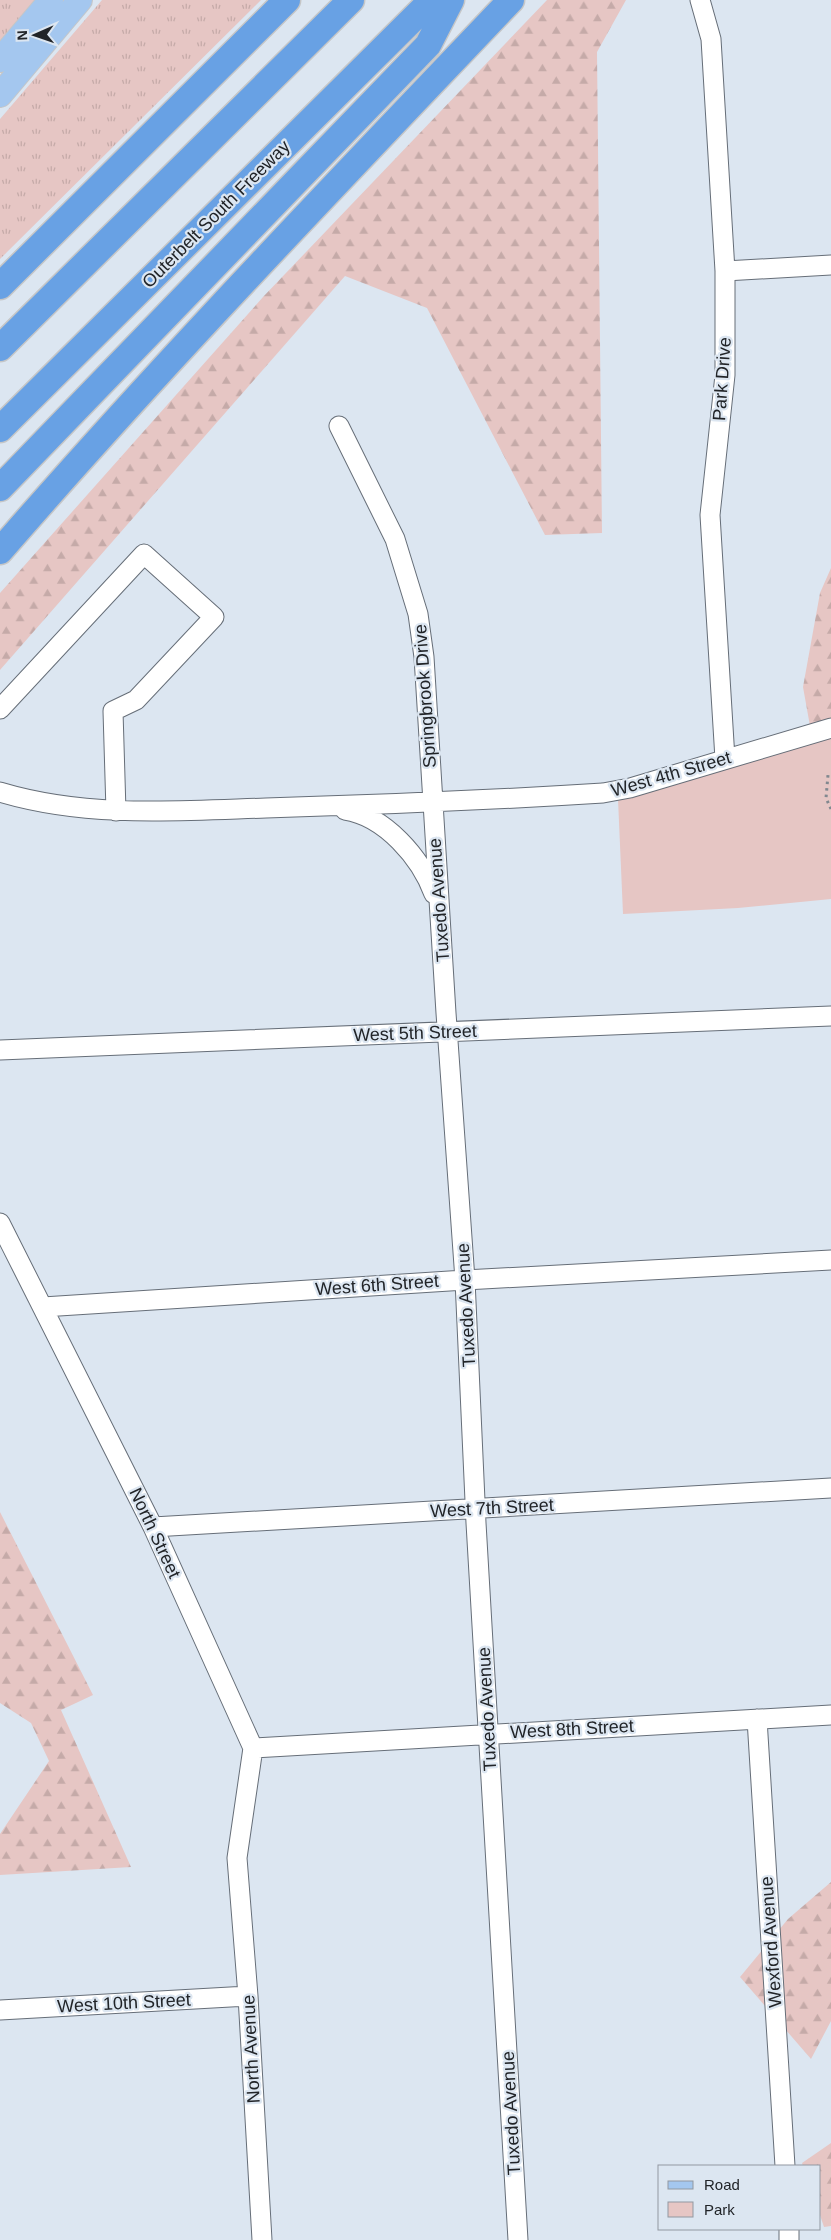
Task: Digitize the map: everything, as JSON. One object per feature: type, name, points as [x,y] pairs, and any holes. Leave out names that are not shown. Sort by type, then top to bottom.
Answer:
[{"type":"highway","points":[[0,286],[287,0]]},
{"type":"highway","points":[[0,348],[351,0]]},
{"type":"highway","name":"Outerbelt South Freeway","points":[[0,429],[432,0]]},
{"type":"highway","points":[[0,488],[428,44],[452,0]]},
{"type":"highway","points":[[0,551],[109,427],[202,326],[510,0]]},
{"type":"main road","points":[[0,60],[51,0]]},
{"type":"main road","points":[[0,95],[80,0]]},
{"type":"street","name":"Park Drive","points":[[700,0],[711,39],[725,271],[725,375],[710,515],[725,759]]},
{"type":"street","points":[[725,271],[831,265]]},
{"type":"street","name":"Springbrook Drive","points":[[339,426],[395,539],[418,614],[424,657],[432,803]]},
{"type":"street","points":[[0,709],[144,554],[214,616],[136,700],[113,711],[116,811]]},
{"type":"street","name":"West 4th Street","points":[[432,803],[603,793],[630,788],[824,730]]},
{"type":"street","points":[[0,792],[47,804],[116,811],[432,803]]},
{"type":"street","name":"Tuxedo Avenue","points":[[432,803],[465,1280],[488,1734],[518,2240]]},
{"type":"street","points":[[324,806],[353,811],[377,823],[402,843],[420,863],[433,892],[439,915]]},
{"type":"street","name":"West 5th Street","points":[[0,1050],[831,1016]]},
{"type":"street","name":"North Street","points":[[0,1223],[44,1307],[153,1527],[254,1748]]},
{"type":"street","name":"West 6th Street","points":[[44,1307],[465,1280],[831,1260]]},
{"type":"street","name":"West 7th Street","points":[[153,1527],[831,1488]]},
{"type":"street","name":"West 8th Street","points":[[254,1748],[831,1715]]},
{"type":"street","name":"Wexford Avenue","points":[[757,1719],[785,2165]]},
{"type":"street","name":"North Avenue","points":[[254,1748],[237,1858],[248,1996],[262,2240]]},
{"type":"street","name":"West 10th Street","points":[[0,2010],[248,1996]]},
{"type":"path","points":[[831,775],[828,775],[826,798],[831,810]]},
{"type":"green space","points":[[0,0],[51,0],[0,60]]},
{"type":"green space","points":[[102,0],[261,0],[0,259],[0,119]]},
{"type":"green space","points":[[547,0],[626,0],[597,52],[602,533],[545,535],[427,308],[345,276],[0,670],[0,593],[263,297]]},
{"type":"green space","points":[[831,568],[831,760],[815,754],[803,687],[820,593]]},
{"type":"green space","points":[[831,727],[831,899],[738,908],[623,914],[618,799]]},
{"type":"green space","points":[[0,1512],[93,1695],[61,1710],[131,1867],[0,1875],[0,1834],[49,1761],[31,1723],[0,1703]]},
{"type":"green space","points":[[831,1882],[831,2021],[811,2059],[740,1977],[788,1919]]},
{"type":"green space","points":[[831,2143],[831,2226],[824,2227],[821,2218],[821,2165],[803,2165],[802,2163]]}]
